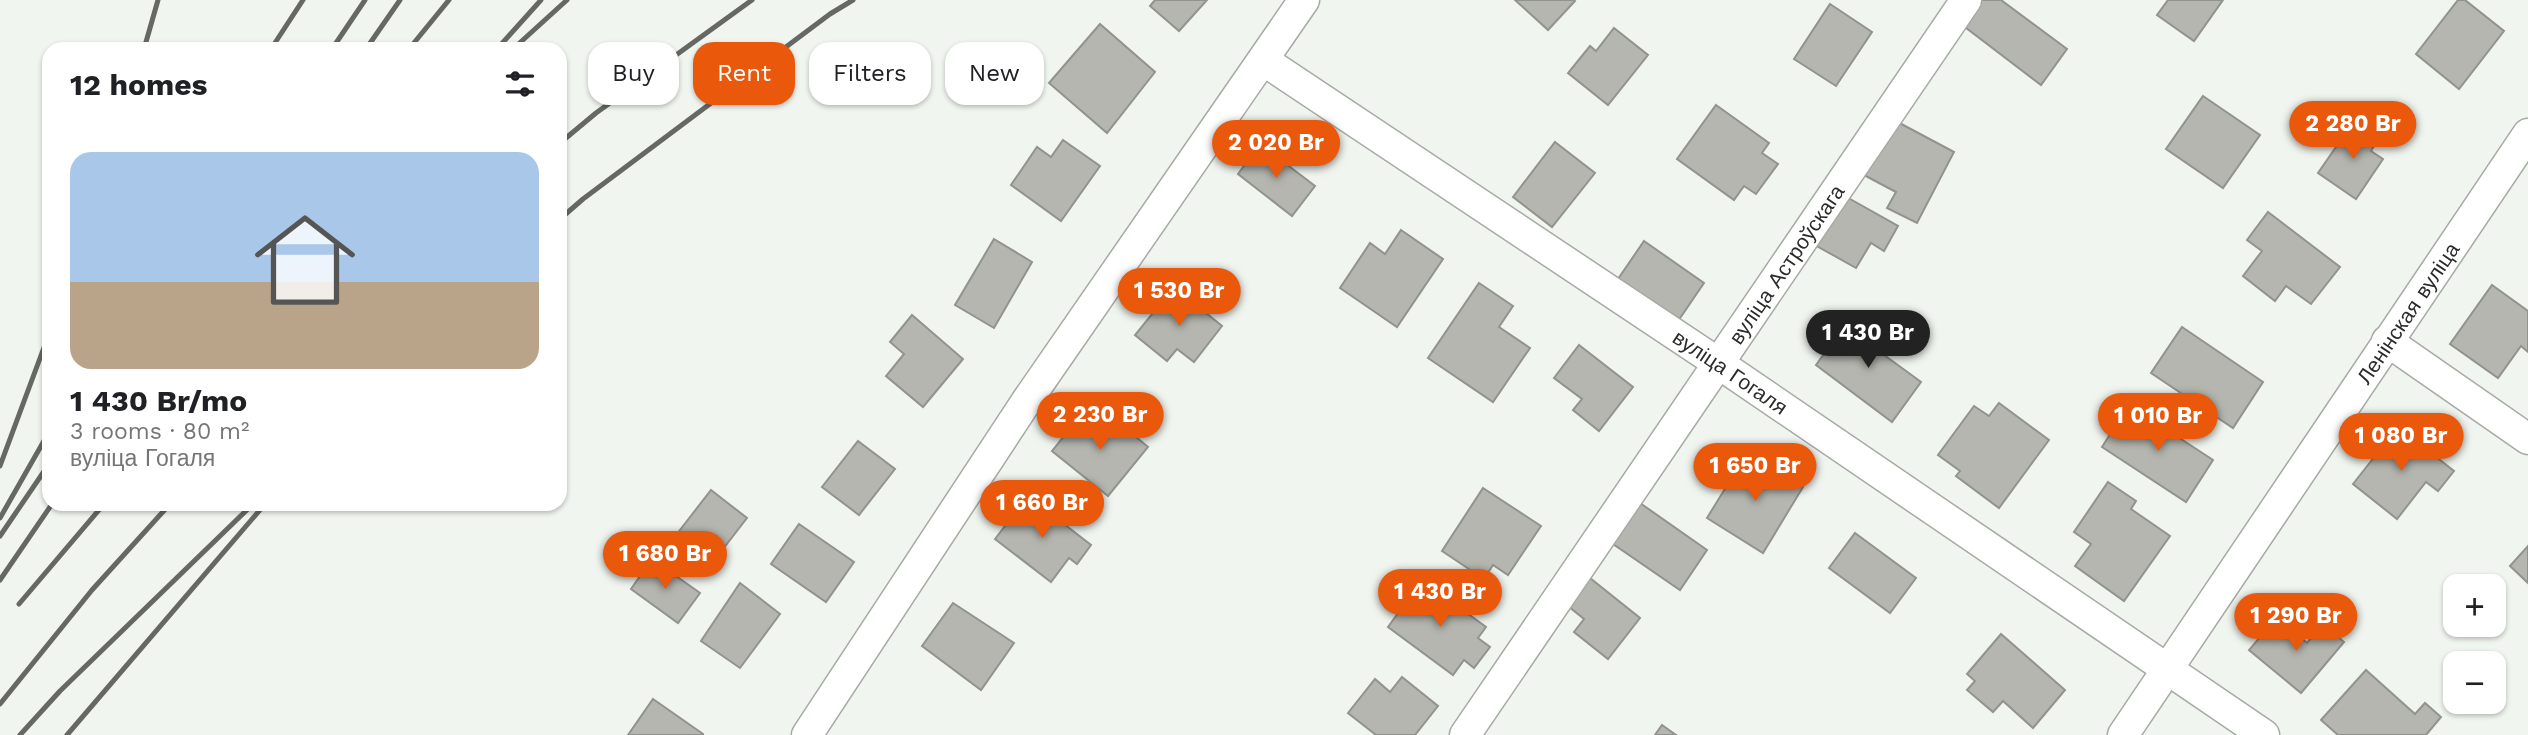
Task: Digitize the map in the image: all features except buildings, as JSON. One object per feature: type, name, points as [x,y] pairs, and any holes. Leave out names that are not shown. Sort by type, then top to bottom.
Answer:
[{"type":"street","points":[[807,735],[1026,402],[1304,0]]},
{"type":"street","name":"вуліца Астроўскага","points":[[1465,735],[1966,0]]},
{"type":"street","name":"вуліца Гогаля","points":[[1263,60],[1718,363],[2264,735]]},
{"type":"street","name":"Ленінская вуліца","points":[[2123,735],[2528,134]]},
{"type":"street","points":[[2387,341],[2528,439]]},
{"type":"railway","points":[[146,42],[158,0]]},
{"type":"railway","points":[[276,42],[303,0]]},
{"type":"railway","points":[[337,42],[365,0]]},
{"type":"railway","points":[[371,42],[400,0]]},
{"type":"railway","points":[[415,42],[449,0]]},
{"type":"railway","points":[[503,42],[541,0]]},
{"type":"railway","points":[[521,42],[567,0]]},
{"type":"railway","points":[[567,137],[596,113],[752,0]]},
{"type":"railway","points":[[567,213],[830,14],[853,0]]},
{"type":"railway","points":[[0,466],[42,353]]},
{"type":"railway","points":[[0,518],[42,444]]},
{"type":"railway","points":[[0,536],[42,474]]},
{"type":"railway","points":[[0,580],[47,511]]},
{"type":"railway","points":[[19,604],[98,511]]},
{"type":"railway","points":[[0,704],[92,590],[164,511]]},
{"type":"railway","points":[[20,735],[60,691],[246,511]]},
{"type":"railway","points":[[67,735],[259,511]]}]
